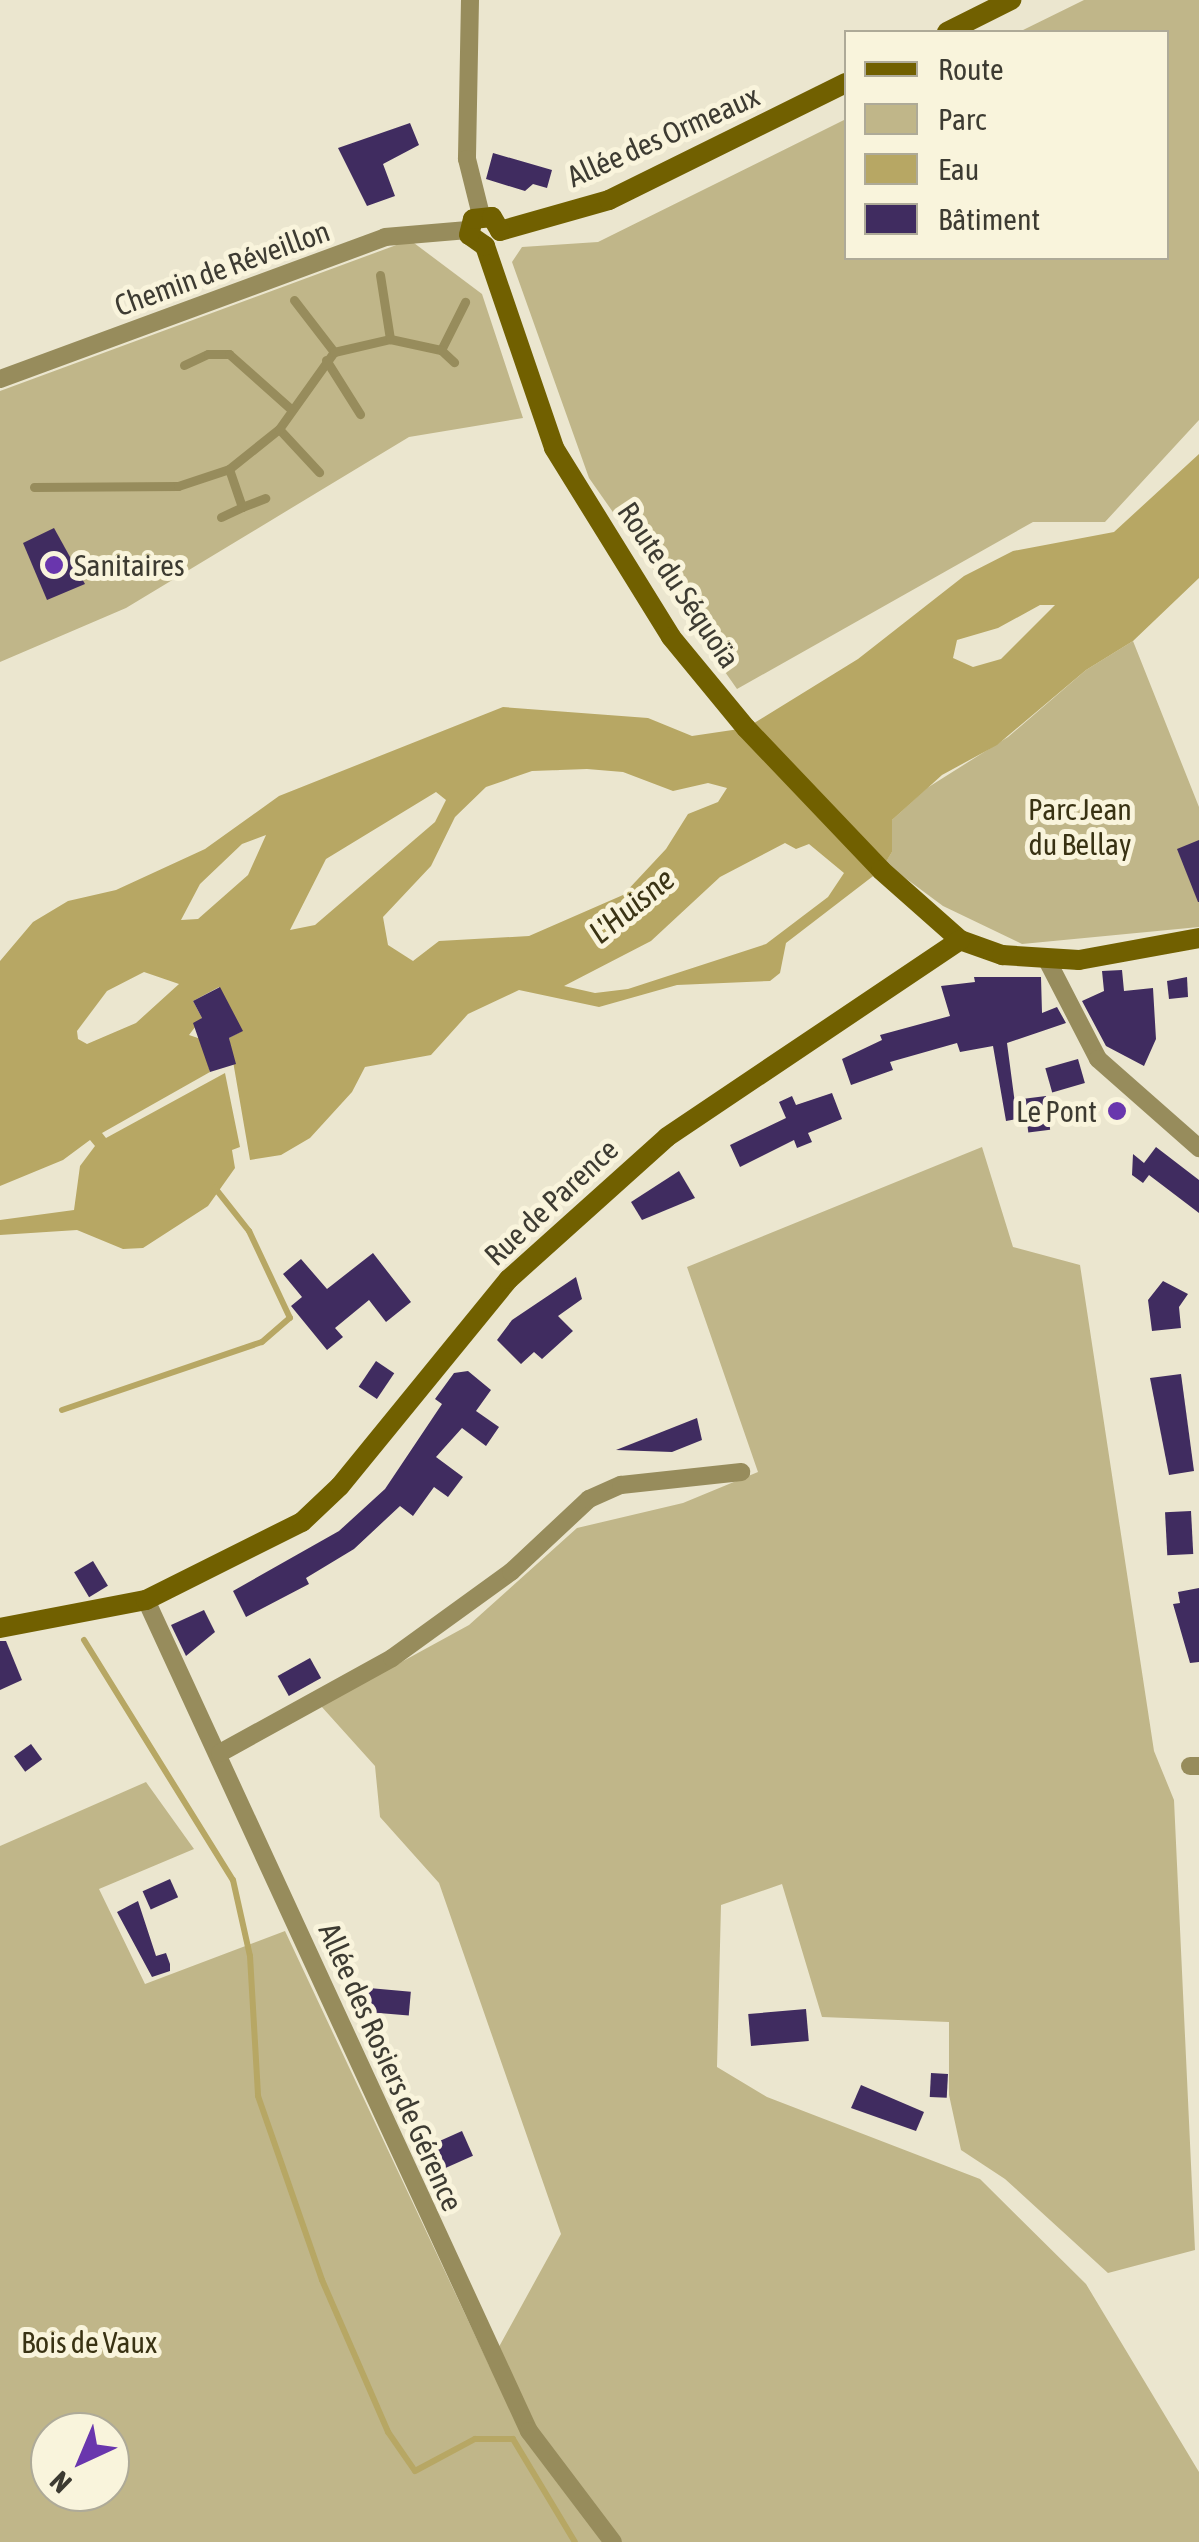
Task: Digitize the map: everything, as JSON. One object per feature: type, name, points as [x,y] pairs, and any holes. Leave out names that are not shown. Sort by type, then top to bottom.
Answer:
[{"type":"street","points":[[470,0],[466,158],[474,222],[492,216],[492,238]]},
{"type":"street","points":[[950,30],[1010,0]]},
{"type":"street","name":"Allée des Ormeaux","points":[[492,238],[609,200],[844,84]]},
{"type":"street","name":"Chemin de Réveillon","points":[[0,379],[385,237],[474,222]]},
{"type":"street","name":"Route du Séquoïa","points":[[492,238],[554,448],[671,637],[726,706],[926,912],[960,940]]},
{"type":"street","points":[[960,940],[1046,960],[1199,938]]},
{"type":"street","name":"Rue de Parence","points":[[0,1628],[146,1600],[302,1522],[340,1486],[510,1279],[653,1149],[960,940]]},
{"type":"street","points":[[1046,960],[1098,1059],[1199,1148]]},
{"type":"street","points":[[220,1753],[392,1658],[511,1572],[589,1499],[621,1485],[742,1472]]},
{"type":"street","name":"Allée des Rosiers de Gérence","points":[[146,1600],[220,1753],[529,2431],[614,2542]]},
{"type":"lane","points":[[380,275],[390,339]]},
{"type":"lane","points":[[294,300],[334,352]]},
{"type":"lane","points":[[440,350],[465,302]]},
{"type":"lane","points":[[34,488],[178,486],[229,469],[279,428],[334,352],[390,339],[440,350],[454,362]]},
{"type":"lane","points":[[184,365],[208,354],[230,354],[292,410]]},
{"type":"lane","points":[[326,360],[360,414]]},
{"type":"lane","points":[[279,428],[319,472]]},
{"type":"lane","points":[[229,469],[242,506]]},
{"type":"lane","points":[[221,517],[266,498]]},
{"type":"green space","points":[[1084,0],[1199,0],[1199,420],[1105,522],[1033,522],[737,689],[589,478],[512,262],[522,247],[598,242],[844,120],[844,260],[1169,260],[1169,30],[1023,30]]},
{"type":"green space","points":[[410,240],[482,294],[523,418],[409,437],[126,608],[0,662],[0,391]]},
{"type":"green space","name":"Parc Jean du Bellay","points":[[1133,641],[1199,807],[1199,927],[1022,944],[943,906],[885,863],[892,852],[892,820],[927,788],[1008,737],[1086,670]]},
{"type":"green space","name":"Bois de Vaux","points":[[982,1147],[1013,1247],[1080,1265],[1154,1751],[1174,1800],[1195,2250],[1108,2273],[1005,2179],[961,2150],[949,2095],[949,2022],[822,2017],[782,1884],[721,1905],[717,2067],[767,2097],[980,2179],[1086,2284],[1199,2472],[1199,2542],[0,2542],[0,1846],[146,1782],[194,1849],[99,1889],[145,1984],[285,1931],[489,2365],[561,2234],[439,1883],[380,1817],[375,1766],[321,1706],[469,1625],[577,1528],[683,1503],[758,1472],[687,1267]]},
{"type":"water","name":"L'Huisne","points":[[1199,454],[1199,578],[1133,641],[1086,670],[997,745],[942,775],[892,820],[892,852],[881,870],[786,943],[780,973],[770,981],[677,985],[599,1007],[519,990],[468,1014],[431,1055],[365,1067],[352,1092],[310,1138],[281,1155],[250,1160],[229,1038],[242,1031],[219,987],[193,1001],[202,1018],[189,1035],[201,1039],[210,1072],[102,1133],[106,1138],[225,1073],[240,1147],[232,1150],[235,1168],[208,1206],[143,1248],[123,1249],[77,1230],[0,1235],[0,1220],[74,1210],[80,1166],[95,1146],[90,1140],[63,1160],[0,1186],[0,961],[33,922],[68,901],[116,890],[205,849],[279,796],[503,707],[648,718],[692,736],[746,728],[858,659],[964,576],[1013,551],[1114,532]],"holes":[[[1040,605],[1055,605],[1001,659],[973,667],[953,658],[957,640],[998,628]],[[587,769],[623,772],[673,791],[708,783],[727,788],[718,802],[688,814],[666,849],[623,895],[529,936],[439,941],[413,961],[388,945],[383,917],[431,866],[455,817],[486,787],[532,771]],[[436,792],[446,800],[435,822],[315,925],[290,930],[326,859]],[[266,835],[248,875],[198,919],[181,920],[200,884],[242,844]],[[785,843],[796,849],[809,844],[844,873],[828,897],[766,944],[628,989],[595,993],[564,986],[651,941],[720,877]],[[144,972],[179,984],[136,1023],[87,1044],[78,1039],[77,1031],[107,991]]]},
{"type":"building","points":[[410,123],[419,145],[383,164],[395,196],[367,206],[338,148]]},
{"type":"building","points":[[493,153],[552,170],[547,188],[533,184],[525,191],[486,179]]},
{"type":"building","name":"Sanitaires","points":[[54,528],[85,584],[47,600],[23,543]]},
{"type":"building","points":[[1199,840],[1199,902],[1198,902],[1177,849]]},
{"type":"building","points":[[1122,970],[1124,991],[1153,988],[1156,1039],[1144,1066],[1106,1046],[1082,1001],[1104,991],[1102,971]]},
{"type":"building","points":[[974,977],[1041,977],[1042,1013],[1057,1007],[1066,1023],[1007,1043],[1017,1119],[1006,1121],[993,1046],[960,1052],[957,1043],[890,1062],[893,1070],[851,1085],[842,1059],[882,1040],[880,1035],[950,1016],[941,986],[975,982]]},
{"type":"building","points":[[1187,977],[1188,997],[1169,999],[1167,981]]},
{"type":"building","points":[[220,987],[243,1031],[229,1038],[236,1064],[210,1072],[193,1023],[202,1018],[193,1001]]},
{"type":"building","points":[[1078,1059],[1085,1083],[1052,1092],[1045,1068]]},
{"type":"building","points":[[832,1093],[842,1119],[808,1133],[812,1142],[797,1148],[794,1140],[740,1167],[730,1145],[786,1118],[779,1102],[792,1096],[796,1105]]},
{"type":"building","points":[[1046,1096],[1050,1130],[1028,1132],[1024,1099]]},
{"type":"building","points":[[1156,1147],[1199,1180],[1199,1213],[1149,1175],[1143,1183],[1132,1175],[1133,1154],[1144,1163]]},
{"type":"building","points":[[679,1171],[695,1198],[642,1220],[631,1202]]},
{"type":"building","points":[[373,1253],[411,1302],[386,1322],[369,1300],[335,1328],[343,1337],[327,1350],[291,1306],[302,1297],[283,1274],[301,1259],[327,1289]]},
{"type":"building","points":[[576,1277],[582,1299],[558,1316],[573,1331],[542,1359],[534,1352],[521,1364],[497,1340],[512,1320]]},
{"type":"building","points":[[1163,1281],[1188,1294],[1179,1307],[1181,1328],[1152,1331],[1148,1300]]},
{"type":"building","points":[[376,1361],[394,1373],[377,1399],[359,1387]]},
{"type":"building","points":[[468,1371],[491,1390],[476,1411],[499,1427],[486,1446],[462,1428],[436,1457],[463,1477],[448,1497],[434,1487],[413,1516],[400,1506],[354,1549],[306,1578],[309,1584],[246,1617],[233,1591],[339,1531],[385,1489],[442,1404],[435,1399],[454,1373]]},
{"type":"building","points":[[1181,1374],[1194,1471],[1169,1475],[1150,1378]]},
{"type":"building","points":[[697,1418],[702,1440],[672,1452],[616,1450]]},
{"type":"building","points":[[1191,1511],[1193,1554],[1167,1555],[1165,1512]]},
{"type":"building","points":[[93,1561],[108,1586],[89,1597],[74,1572]]},
{"type":"building","points":[[1199,1588],[1199,1662],[1190,1663],[1173,1604],[1180,1603],[1178,1592]]},
{"type":"building","points":[[204,1610],[215,1632],[186,1656],[171,1625]]},
{"type":"building","points":[[0,1641],[6,1641],[22,1680],[0,1690]]},
{"type":"building","points":[[310,1658],[321,1678],[289,1696],[278,1676]]},
{"type":"building","points":[[31,1744],[42,1759],[25,1772],[14,1756]]},
{"type":"building","points":[[170,1879],[178,1897],[151,1909],[143,1891]]},
{"type":"building","points":[[138,1901],[156,1956],[166,1953],[170,1964],[170,1971],[152,1977],[117,1912]]},
{"type":"building","points":[[369,1988],[411,1992],[409,2016],[367,2012]]},
{"type":"building","points":[[806,2009],[809,2041],[751,2046],[748,2014]]},
{"type":"building","points":[[931,2073],[948,2074],[947,2098],[930,2097]]},
{"type":"building","points":[[861,2085],[924,2112],[916,2131],[851,2108]]},
{"type":"building","points":[[462,2131],[473,2156],[431,2174],[420,2150]]},
{"type":"waterway","points":[[62,1410],[262,1342],[290,1318],[249,1231],[215,1188]]},
{"type":"waterway","points":[[84,1640],[233,1880],[250,1956],[258,2096],[322,2280],[388,2432],[415,2471],[475,2439],[513,2439],[575,2542]]},
{"type":"place","name":"Sanitaires","points":[[54,565]]},
{"type":"place","name":"Le Pont","points":[[1117,1111]]}]
